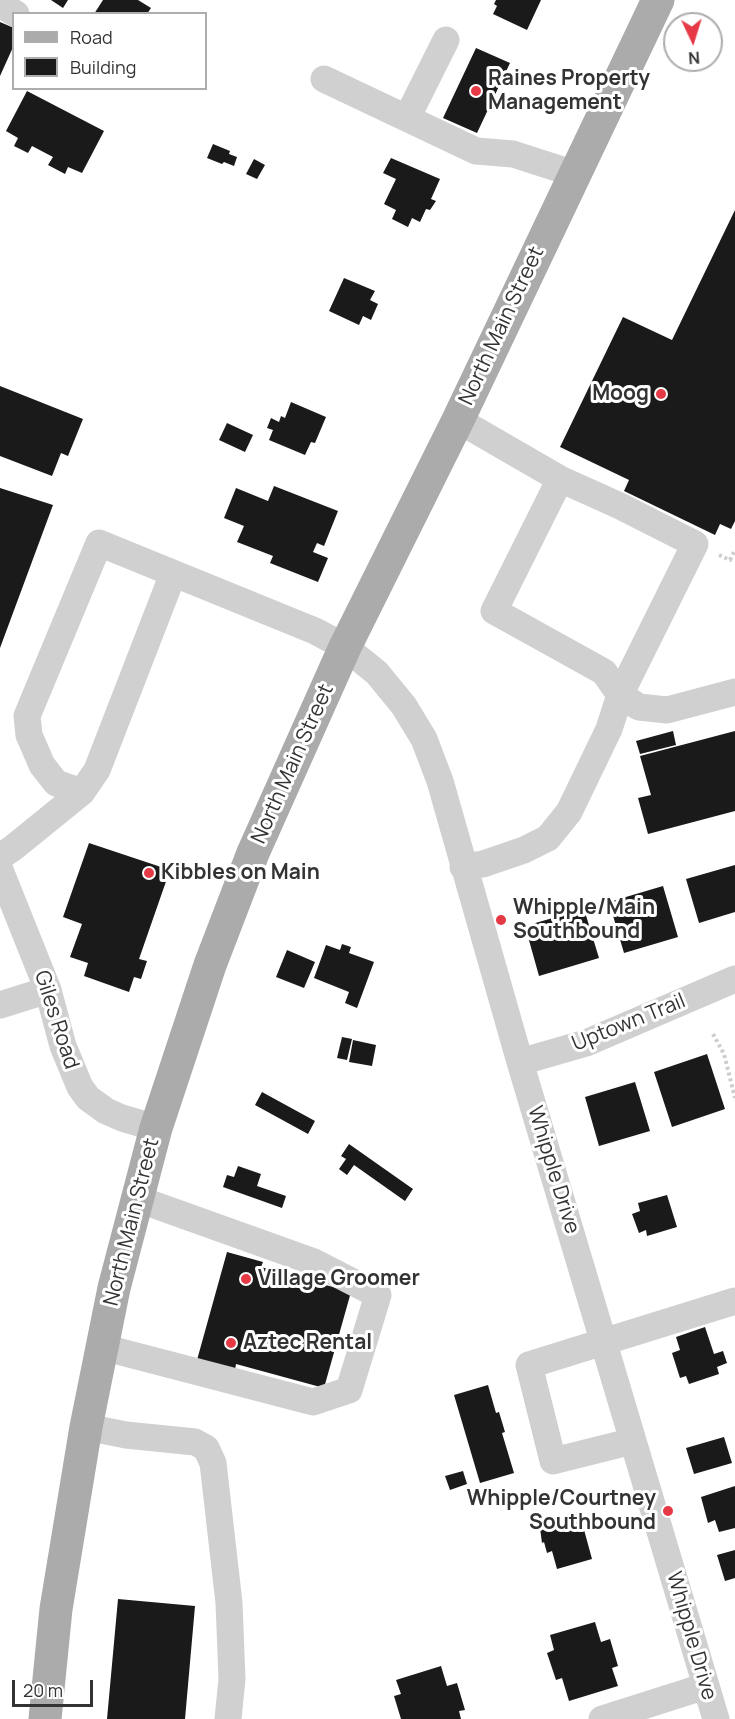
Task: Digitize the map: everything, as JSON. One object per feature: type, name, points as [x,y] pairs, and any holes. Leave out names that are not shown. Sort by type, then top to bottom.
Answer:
[{"type":"main road","name":"North Main Street","points":[[45,1719],[56,1609],[86,1427],[114,1288],[156,1128],[210,965],[276,799],[345,647],[458,420],[658,0]]},
{"type":"street","points":[[407,118],[446,40]]},
{"type":"street","points":[[324,79],[476,151],[513,153],[575,174]]},
{"type":"street","points":[[458,420],[560,479],[620,506],[694,544],[620,695],[609,729],[569,812],[548,838],[524,850],[483,864],[463,867]]},
{"type":"street","points":[[560,479],[494,611],[604,672],[620,695],[639,707],[667,710],[735,692]]},
{"type":"street","name":"Whipple Drive","points":[[82,792],[56,783],[42,765],[29,735],[27,716],[99,543],[315,631],[345,647],[387,682],[424,739],[440,781],[520,1062],[716,1719]]},
{"type":"street","points":[[0,857],[82,792],[97,770],[173,574]]},
{"type":"street","name":"Giles Road","points":[[0,870],[48,990],[70,1067],[80,1087],[88,1098],[114,1114],[156,1128]]},
{"type":"street","name":"Uptown Trail","points":[[520,1062],[586,1042],[735,979]]},
{"type":"street","points":[[0,1005],[48,990]]},
{"type":"street","points":[[102,1347],[313,1402],[349,1390],[378,1295],[314,1262],[138,1199]]},
{"type":"street","points":[[633,1441],[553,1461],[529,1365],[735,1301]]},
{"type":"street","points":[[86,1427],[126,1435],[195,1442],[206,1448],[213,1463],[230,1603],[231,1679],[228,1719]]},
{"type":"street","points":[[602,1719],[706,1686]]},
{"type":"path","points":[[730,560],[735,550]]},
{"type":"path","points":[[712,1034],[724,1054],[735,1098]]},
{"type":"building","points":[[51,0],[68,0],[63,8]]},
{"type":"building","points":[[103,0],[138,0],[151,8],[148,12],[95,12]]},
{"type":"building","points":[[496,0],[541,0],[527,30],[493,14],[497,6],[494,4]]},
{"type":"building","points":[[0,22],[12,27],[12,49],[0,76]]},
{"type":"building","name":"Raines Property Management","points":[[476,48],[510,63],[477,133],[443,118]]},
{"type":"building","points":[[27,91],[104,131],[82,173],[68,167],[65,174],[48,165],[53,157],[32,146],[28,153],[14,146],[18,138],[6,131]]},
{"type":"building","points":[[213,144],[230,151],[229,154],[237,157],[234,166],[207,158]]},
{"type":"building","points":[[391,158],[440,179],[431,199],[436,201],[430,210],[426,209],[420,222],[412,218],[408,227],[392,219],[396,210],[384,204],[396,179],[383,173]]},
{"type":"building","points":[[254,159],[265,165],[257,179],[246,174]]},
{"type":"building","name":"Moog","points":[[735,210],[735,521],[731,529],[720,524],[715,535],[624,491],[629,480],[560,447],[623,317],[672,340]]},
{"type":"building","points":[[344,278],[375,291],[370,300],[378,304],[371,320],[363,316],[359,325],[329,311]]},
{"type":"building","points":[[0,386],[83,419],[68,456],[61,453],[52,476],[0,456]]},
{"type":"building","points":[[291,402],[326,417],[315,443],[311,442],[305,455],[269,440],[273,430],[267,428],[271,418],[279,422],[281,416],[285,418]]},
{"type":"building","points":[[227,423],[253,435],[245,452],[219,440]]},
{"type":"building","points":[[274,486],[338,511],[324,546],[317,543],[313,552],[328,558],[318,582],[270,563],[273,556],[237,542],[244,526],[224,518],[236,488],[268,501]]},
{"type":"building","points":[[0,488],[53,505],[0,648]]},
{"type":"building","points":[[673,731],[676,745],[640,754],[636,741]]},
{"type":"building","points":[[735,731],[735,811],[648,834],[638,798],[651,795],[640,756]]},
{"type":"building","points":[[89,843],[170,870],[139,959],[147,961],[141,979],[134,977],[129,992],[84,976],[88,963],[70,957],[82,924],[63,917]]},
{"type":"building","points":[[735,865],[735,912],[699,923],[686,879]]},
{"type":"building","points":[[663,886],[678,937],[624,953],[609,902]]},
{"type":"building","points":[[584,909],[599,958],[539,976],[525,926]]},
{"type":"building","points":[[342,944],[351,947],[349,953],[374,962],[357,1008],[345,1003],[349,992],[314,978],[326,945],[340,950]]},
{"type":"building","points":[[287,950],[315,962],[304,988],[276,977]]},
{"type":"building","points":[[342,1037],[352,1039],[347,1060],[337,1058]]},
{"type":"building","points":[[353,1040],[376,1045],[372,1066],[349,1062]]},
{"type":"building","points":[[707,1054],[725,1109],[672,1127],[654,1072]]},
{"type":"building","points":[[635,1082],[650,1131],[599,1146],[585,1097]]},
{"type":"building","points":[[262,1092],[315,1121],[308,1134],[255,1105]]},
{"type":"building","points":[[349,1144],[413,1189],[405,1201],[354,1165],[347,1175],[339,1169],[346,1159],[341,1156]]},
{"type":"building","points":[[238,1166],[261,1174],[257,1186],[286,1196],[282,1208],[223,1187],[227,1175],[234,1177]]},
{"type":"building","points":[[667,1195],[677,1227],[647,1236],[646,1230],[639,1233],[632,1214],[640,1211],[638,1203]]},
{"type":"building","points":[[227,1252],[263,1262],[261,1267],[351,1292],[324,1388],[236,1364],[235,1370],[197,1360]]},
{"type":"building","points":[[705,1327],[714,1354],[723,1351],[727,1363],[717,1367],[719,1374],[689,1384],[686,1376],[680,1378],[672,1353],[680,1350],[676,1337]]},
{"type":"building","points":[[488,1385],[496,1413],[499,1412],[505,1432],[502,1433],[514,1473],[480,1483],[454,1395]]},
{"type":"building","points":[[724,1437],[732,1463],[694,1474],[686,1448]]},
{"type":"building","points":[[463,1471],[467,1484],[450,1490],[445,1476]]},
{"type":"building","points":[[735,1486],[735,1528],[719,1532],[715,1520],[708,1523],[701,1497]]},
{"type":"building","points":[[580,1515],[592,1559],[557,1569],[552,1551],[547,1553],[544,1542],[542,1543],[540,1528],[545,1524]]},
{"type":"building","points":[[735,1550],[735,1578],[725,1581],[717,1555]]},
{"type":"building","points":[[118,1599],[195,1606],[185,1719],[107,1719]]},
{"type":"building","points":[[595,1622],[601,1642],[610,1639],[618,1666],[612,1668],[618,1686],[569,1701],[562,1678],[556,1680],[547,1653],[554,1650],[550,1635]]},
{"type":"building","points":[[441,1666],[447,1686],[457,1683],[465,1710],[459,1711],[461,1719],[401,1719],[394,1696],[401,1694],[396,1680]]},
{"type":"place","name":"Raines Property Management","points":[[476,91]]},
{"type":"place","name":"Moog","points":[[661,394]]},
{"type":"place","name":"Kibbles on Main","points":[[149,873]]},
{"type":"place","name":"Whipple/Main Southbound","points":[[501,920]]},
{"type":"place","name":"Village Groomer","points":[[246,1279]]},
{"type":"place","name":"Aztec Rental","points":[[231,1343]]},
{"type":"place","name":"Whipple/Courtney Southbound","points":[[668,1511]]}]
